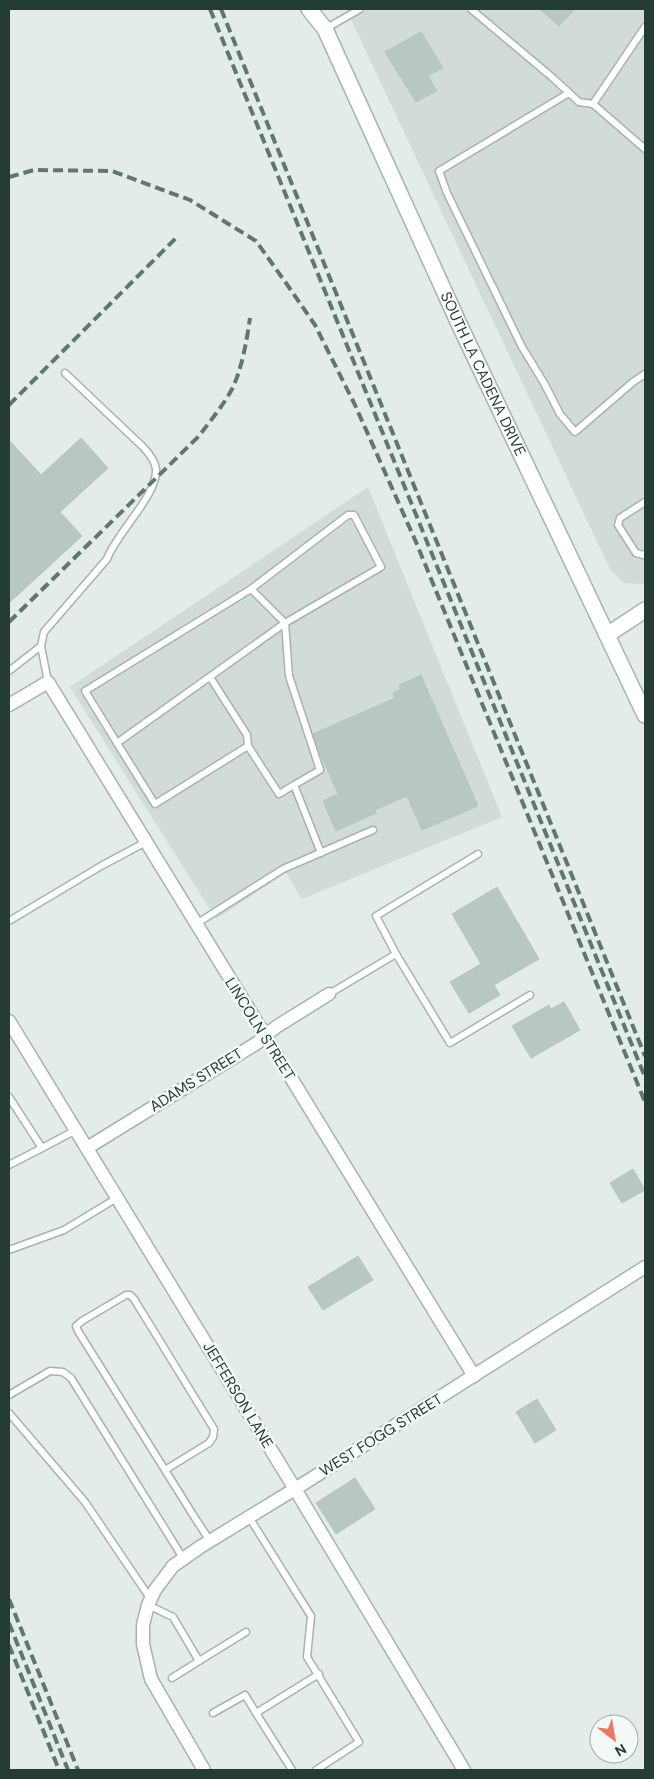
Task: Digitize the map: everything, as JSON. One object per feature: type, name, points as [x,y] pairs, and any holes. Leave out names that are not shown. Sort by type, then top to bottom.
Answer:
[{"type":"main road","name":"SOUTH LA CADENA DRIVE","points":[[309,9],[325,29],[460,326],[645,715]]},
{"type":"main road","name":"SOUTH LA CADENA DRIVE","points":[[322,9],[325,29]]},
{"type":"main road","points":[[607,635],[645,610]]},
{"type":"street","points":[[9,705],[48,682]]},
{"type":"street","name":"LINCOLN STREET","points":[[48,682],[474,1376]]},
{"type":"street","name":"ADAMS STREET","points":[[87,1148],[257,1043],[276,1026],[329,994]]},
{"type":"street","name":"JEFFERSON LANE","points":[[9,1021],[464,1770]]},
{"type":"street","name":"WEST FOGG STREET","points":[[204,1770],[152,1680],[143,1644],[143,1625],[150,1602],[155,1590],[173,1566],[210,1540],[295,1489],[645,1267]]},
{"type":"lane","points":[[325,29],[360,9]]},
{"type":"lane","points":[[471,9],[570,93],[578,102],[593,104],[645,149]]},
{"type":"lane","points":[[593,104],[645,27]]},
{"type":"lane","points":[[570,93],[440,171],[447,193],[522,347],[560,414],[575,432],[645,374]]},
{"type":"lane","points":[[48,682],[41,646],[44,632],[107,559],[112,546],[151,491],[156,469],[150,454],[65,373]]},
{"type":"lane","points":[[645,502],[620,518],[618,525],[636,553],[643,556],[645,554]]},
{"type":"lane","points":[[117,743],[285,623],[381,567],[354,515],[348,515],[251,590],[85,691],[117,743],[156,804],[248,746]]},
{"type":"lane","points":[[210,677],[247,735],[248,746],[279,794],[320,770],[289,676],[285,623],[251,590]]},
{"type":"lane","points":[[9,671],[41,646]]},
{"type":"lane","points":[[294,785],[321,852]]},
{"type":"lane","points":[[196,924],[283,868],[374,830]]},
{"type":"lane","points":[[9,921],[146,842]]},
{"type":"lane","points":[[478,854],[376,916],[396,954],[450,1043],[530,995]]},
{"type":"lane","points":[[329,994],[396,954]]},
{"type":"lane","points":[[9,1097],[42,1148]]},
{"type":"lane","points":[[9,1165],[76,1130]]},
{"type":"lane","points":[[9,1250],[64,1230],[117,1198]]},
{"type":"lane","points":[[165,1470],[209,1443],[213,1437],[214,1430],[134,1299],[130,1295],[126,1295],[82,1320],[76,1326],[165,1470],[210,1540]]},
{"type":"lane","points":[[9,1395],[50,1370],[63,1372],[71,1378],[142,1494],[184,1558]]},
{"type":"lane","points":[[9,1412],[84,1502],[150,1602],[173,1617],[199,1660]]},
{"type":"lane","points":[[248,1517],[311,1616],[307,1657],[359,1742],[316,1770]]},
{"type":"lane","points":[[172,1678],[246,1632]]},
{"type":"lane","points":[[256,1713],[319,1674]]},
{"type":"lane","points":[[213,1713],[245,1696],[292,1770]]},
{"type":"shaded area","points":[[346,9],[645,9],[645,583],[624,583],[610,569]]},
{"type":"shaded area","points":[[368,487],[502,817],[302,899],[286,873],[216,919],[70,687]]},
{"type":"building","points":[[540,9],[575,9],[559,26]]},
{"type":"building","points":[[421,32],[443,68],[428,76],[437,91],[416,102],[385,52]]},
{"type":"building","points":[[81,438],[108,468],[60,512],[82,536],[9,603],[9,440],[41,475]]},
{"type":"building","points":[[421,675],[478,806],[422,830],[407,796],[375,810],[376,813],[336,831],[323,801],[338,794],[313,734],[395,698],[393,693],[401,689],[399,685]]},
{"type":"building","points":[[497,887],[539,959],[494,985],[500,995],[469,1013],[450,982],[481,964],[452,914]]},
{"type":"building","points":[[564,1002],[580,1030],[531,1058],[512,1026],[549,1005],[551,1009]]},
{"type":"building","points":[[633,1169],[645,1190],[622,1203],[610,1183]]},
{"type":"building","points":[[358,1256],[373,1280],[323,1310],[308,1287]]},
{"type":"building","points":[[537,1399],[556,1430],[535,1443],[516,1412]]},
{"type":"building","points":[[355,1478],[375,1509],[336,1534],[316,1503]]},
{"type":"railway","points":[[210,9],[645,1077]]},
{"type":"railway","points":[[221,9],[645,1056]]},
{"type":"railway","points":[[9,177],[34,170],[112,171],[190,200],[256,241],[315,325],[355,405],[416,542],[645,1102]]},
{"type":"railway","points":[[9,405],[177,237]]},
{"type":"railway","points":[[9,622],[199,436],[225,401],[236,381],[244,354],[250,318]]},
{"type":"railway","points":[[9,1599],[78,1770]]},
{"type":"railway","points":[[9,1623],[68,1770]]},
{"type":"railway","points":[[9,1645],[59,1770]]}]
